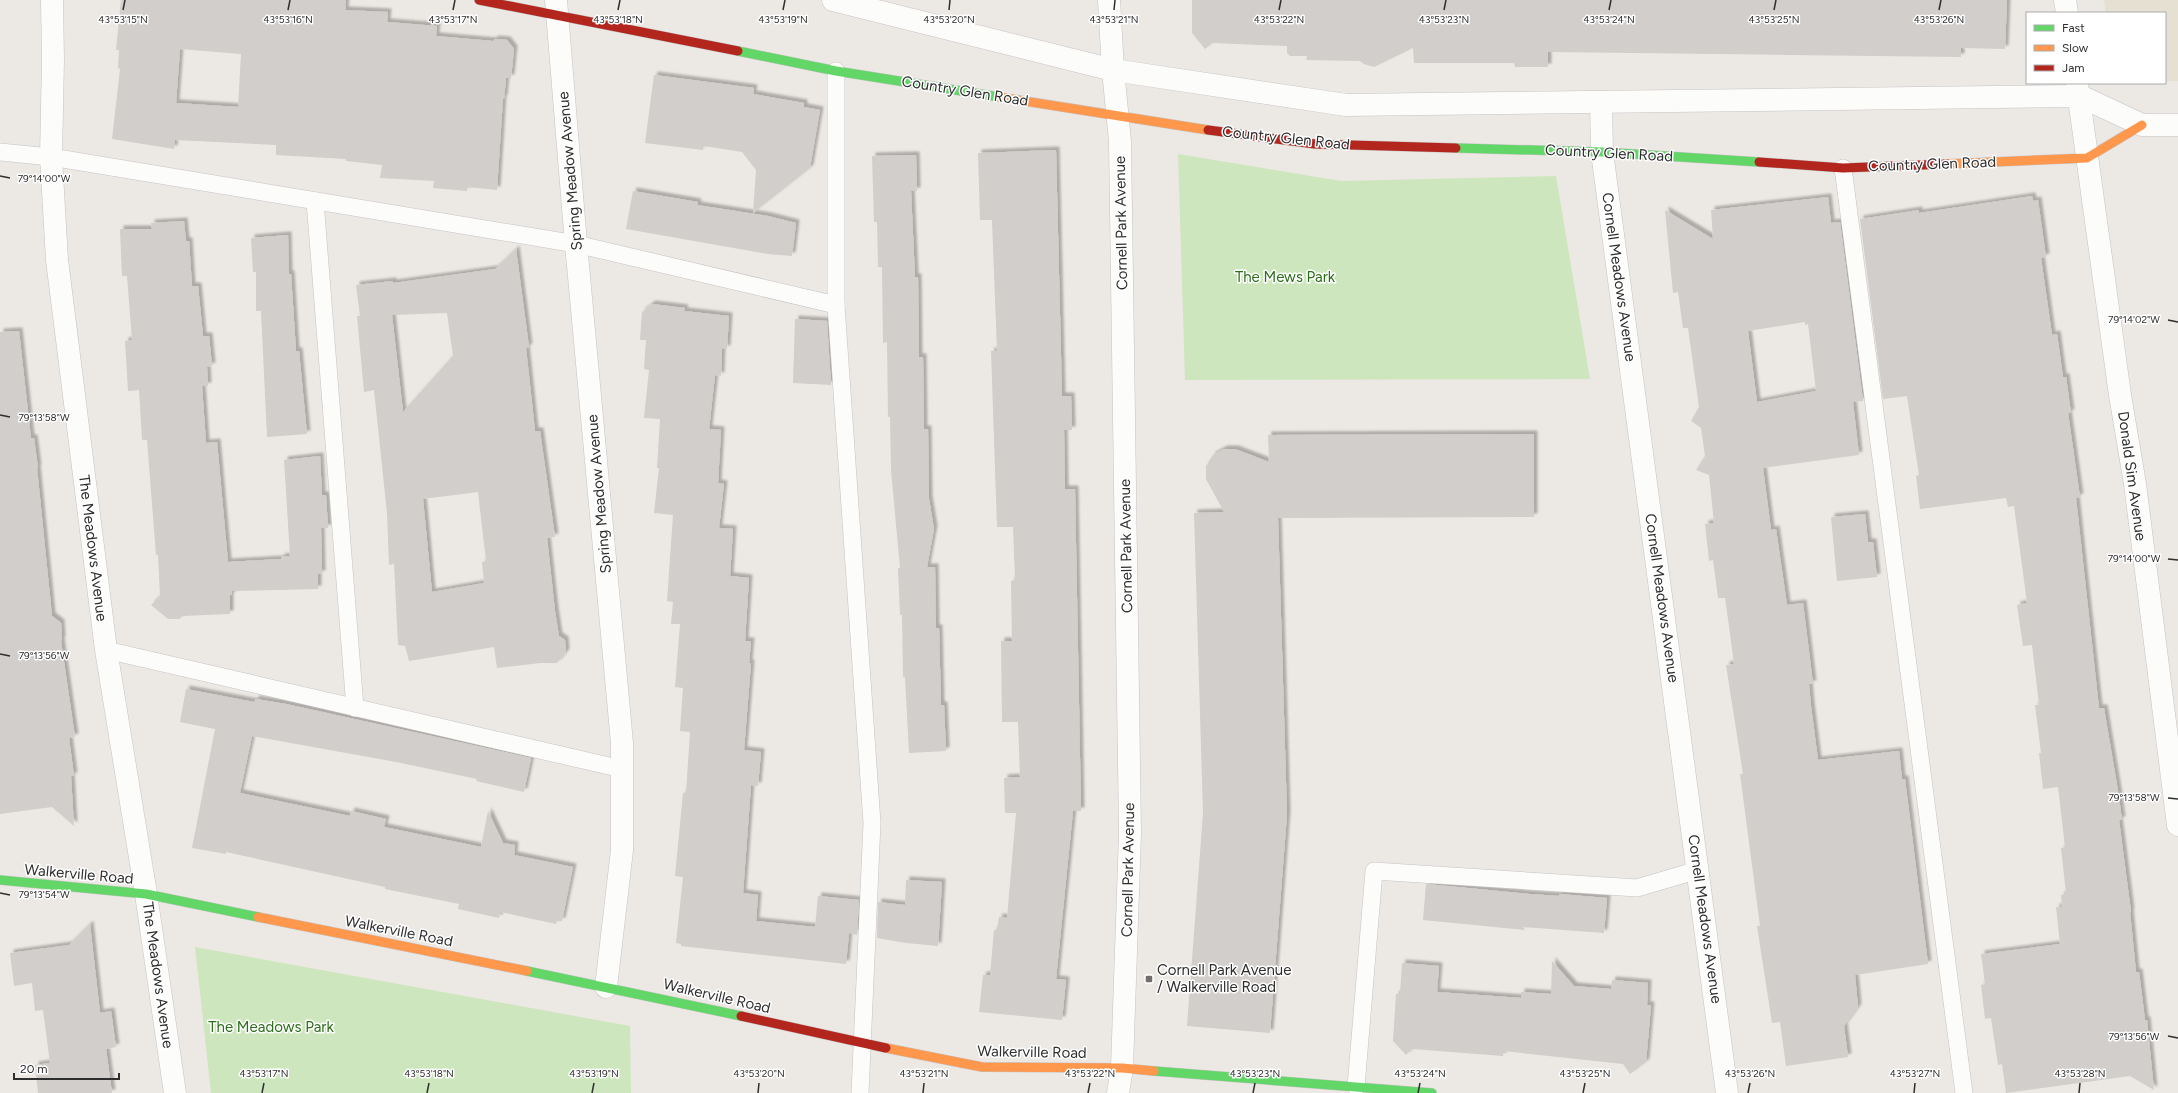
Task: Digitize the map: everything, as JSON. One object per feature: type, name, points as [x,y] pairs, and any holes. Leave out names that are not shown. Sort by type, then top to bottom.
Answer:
[{"type":"street","name":"The Meadows Avenue","points":[[52,0],[53,60],[51,157],[57,260],[106,650],[146,894],[175,1093]]},
{"type":"street","name":"Country Glen Road","points":[[479,0],[557,8],[836,71],[1119,117],[1315,144],[1602,152],[1843,168],[2087,158],[2142,125]]},
{"type":"street","points":[[833,0],[1113,70],[1346,105],[1601,102],[2078,90],[2142,125],[2178,125]]},
{"type":"street","name":"Cornell Park Avenue","points":[[1109,0],[1113,70],[1119,117],[1130,833],[1122,1068],[1118,1093]]},
{"type":"street","points":[[2065,0],[2067,12]]},
{"type":"street","name":"Spring Meadow Avenue","points":[[557,8],[576,244],[621,735],[622,850],[606,987]]},
{"type":"street","name":"Donald Sim Avenue","points":[[2078,90],[2120,395],[2135,484],[2178,825]]},
{"type":"street","name":"Cornell Meadows Avenue","points":[[1601,102],[1602,152],[1727,1093]]},
{"type":"street","name":"Walkerville Road","points":[[0,880],[146,894],[606,987],[863,1043],[982,1067],[1122,1068],[1356,1087],[1397,1092],[1432,1093]]},
{"type":"lane","points":[[836,71],[836,305],[872,823],[860,1093]]},
{"type":"lane","points":[[0,152],[51,157],[576,244],[836,305]]},
{"type":"lane","points":[[1843,168],[1964,1093]]},
{"type":"lane","points":[[315,201],[355,708]]},
{"type":"lane","points":[[106,650],[622,769]]},
{"type":"lane","points":[[1356,1087],[1374,871],[1637,888],[1698,870]]},
{"type":"shaded area","points":[[2104,0],[2178,0],[2178,81],[2166,81],[2166,12],[2106,12]]},
{"type":"green space","name":"The Mews Park","points":[[1178,154],[1341,181],[1556,176],[1590,379],[1185,380]]},
{"type":"green space","name":"The Meadows Park","points":[[195,947],[630,1026],[631,1093],[211,1093]]},
{"type":"building","points":[[121,0],[346,0],[345,10],[388,12],[387,22],[437,26],[436,36],[493,41],[495,39],[507,40],[514,49],[511,78],[506,78],[504,99],[503,98],[497,190],[467,187],[467,191],[433,188],[434,181],[380,178],[382,165],[346,161],[346,159],[276,155],[276,145],[175,140],[174,149],[112,139],[120,69],[118,68],[119,50],[116,50]],"holes":[[[180,49],[241,54],[238,107],[176,103]]]},
{"type":"building","points":[[1192,0],[2007,0],[2005,49],[1961,48],[1961,57],[1548,52],[1548,67],[1515,67],[1514,63],[1414,63],[1413,48],[1374,67],[1360,61],[1306,60],[1307,56],[1290,56],[1287,53],[1287,46],[1212,43],[1205,49],[1192,33]]},
{"type":"building","points":[[654,75],[754,88],[753,94],[804,103],[804,107],[820,110],[810,168],[753,213],[756,170],[742,152],[704,146],[703,150],[645,143]]},
{"type":"building","points":[[1056,150],[1062,396],[1071,396],[1072,430],[1064,430],[1065,489],[1075,489],[1081,811],[1073,811],[1056,979],[1066,980],[1062,1020],[979,1012],[983,975],[990,975],[994,930],[997,930],[999,917],[1007,918],[1016,813],[1005,813],[1004,778],[1020,777],[1018,722],[1002,722],[1001,641],[1012,641],[1011,581],[1015,580],[1013,527],[997,527],[991,351],[997,351],[992,220],[980,220],[978,153]]},
{"type":"building","points":[[916,155],[917,191],[911,191],[915,277],[918,277],[919,357],[923,357],[924,429],[928,429],[929,499],[934,529],[927,567],[935,567],[936,628],[939,628],[941,705],[944,705],[946,751],[909,753],[905,677],[903,677],[902,615],[900,615],[898,568],[900,568],[891,470],[890,417],[888,417],[887,342],[883,343],[882,267],[878,267],[877,222],[874,222],[872,156]]},
{"type":"building","points":[[633,191],[698,202],[697,205],[768,216],[796,223],[792,256],[768,254],[626,229]]},
{"type":"building","points":[[2032,196],[2033,201],[2038,200],[2046,257],[2041,258],[2052,335],[2057,334],[2063,377],[2066,377],[2071,413],[2068,413],[2080,497],[2076,498],[2099,708],[2104,708],[2118,791],[2122,820],[2119,820],[2131,912],[2136,972],[2139,972],[2145,1020],[2147,1020],[2154,1090],[2130,1076],[2006,1093],[2002,1064],[1998,1065],[1991,1018],[1985,1019],[1981,985],[1985,984],[1981,954],[2060,944],[2056,907],[2062,907],[2061,895],[2066,894],[2061,848],[2065,847],[2058,787],[2043,789],[2039,753],[2041,753],[2035,705],[2039,705],[2032,645],[2023,646],[2017,605],[2027,603],[2014,506],[2008,507],[2006,498],[1920,509],[1916,476],[1919,475],[1907,396],[1883,399],[1860,219],[1919,210],[1919,213]]},
{"type":"building","points":[[1828,197],[1831,223],[1840,222],[1863,401],[1853,402],[1859,455],[1763,468],[1771,530],[1776,529],[1787,605],[1803,603],[1813,684],[1809,684],[1818,760],[1899,751],[1902,779],[1905,779],[1928,964],[1855,975],[1858,1007],[1844,1026],[1848,1057],[1786,1066],[1780,1022],[1772,1023],[1757,926],[1760,926],[1740,774],[1743,774],[1726,665],[1734,664],[1725,598],[1718,598],[1713,560],[1709,561],[1705,524],[1714,523],[1709,475],[1696,470],[1705,456],[1701,428],[1691,421],[1699,407],[1688,328],[1683,328],[1678,292],[1673,293],[1665,210],[1713,239],[1711,210]],"holes":[[[1805,322],[1805,325],[1808,324],[1816,391],[1757,402],[1748,331]]]},
{"type":"building","points":[[184,221],[186,241],[189,241],[192,286],[198,286],[203,336],[209,336],[212,366],[207,367],[208,386],[202,386],[206,443],[217,442],[228,562],[281,559],[281,557],[290,556],[284,460],[320,456],[322,495],[326,495],[328,528],[321,528],[322,574],[318,574],[318,589],[232,591],[232,595],[230,595],[230,614],[182,616],[180,619],[168,619],[151,605],[160,596],[158,555],[156,555],[147,440],[142,440],[139,390],[128,391],[125,341],[132,340],[127,276],[122,276],[120,229],[152,229],[151,223]]},
{"type":"building","points":[[288,235],[289,274],[291,274],[296,351],[299,351],[307,434],[267,437],[261,311],[256,311],[256,272],[253,272],[251,238]]},
{"type":"building","points":[[516,249],[529,347],[526,348],[535,431],[540,431],[555,537],[547,538],[555,611],[559,636],[565,640],[566,652],[557,663],[540,663],[497,668],[494,647],[409,661],[405,646],[398,645],[394,564],[389,565],[387,513],[374,390],[364,392],[357,316],[360,316],[356,285],[393,281],[393,283],[495,269]],"holes":[[[447,313],[453,356],[403,412],[392,315]],[[478,492],[486,561],[482,562],[484,583],[432,592],[423,499]]]},
{"type":"building","points":[[652,304],[685,308],[684,311],[729,316],[727,349],[722,348],[721,376],[715,375],[709,429],[721,430],[718,483],[724,484],[719,528],[733,529],[730,576],[749,578],[745,641],[751,641],[749,663],[751,663],[744,750],[761,752],[758,786],[751,785],[743,893],[758,895],[756,921],[815,927],[818,896],[859,900],[857,935],[849,933],[846,964],[681,946],[681,944],[676,943],[683,877],[675,876],[683,793],[686,793],[690,732],[680,731],[683,688],[675,687],[680,624],[671,624],[673,602],[667,601],[673,515],[654,513],[659,468],[657,468],[660,419],[644,418],[649,370],[644,369],[646,340],[640,340],[642,312]]},
{"type":"building","points":[[795,319],[827,321],[831,385],[793,383]]},
{"type":"building","points":[[19,331],[31,438],[34,438],[38,468],[52,616],[61,623],[61,641],[75,737],[69,738],[74,776],[71,776],[74,826],[52,807],[0,814],[0,332]]},
{"type":"building","points":[[1534,434],[1534,517],[1278,518],[1287,814],[1270,1033],[1187,1026],[1203,813],[1194,513],[1224,512],[1206,479],[1206,466],[1213,455],[1224,449],[1235,449],[1269,462],[1268,435]]},
{"type":"building","points":[[1865,514],[1868,542],[1873,542],[1877,577],[1837,581],[1831,517]]},
{"type":"building","points":[[186,689],[254,702],[256,699],[286,704],[531,758],[524,792],[476,781],[477,779],[396,762],[252,736],[240,793],[350,816],[351,811],[386,819],[384,827],[481,847],[488,811],[503,843],[515,845],[514,855],[573,867],[562,921],[557,921],[556,924],[500,912],[499,918],[458,909],[459,904],[385,889],[385,887],[226,852],[226,854],[192,848],[215,729],[180,722]]},
{"type":"building","points":[[906,880],[942,882],[938,946],[877,938],[878,902],[905,905]]},
{"type":"building","points":[[1426,884],[1529,894],[1559,896],[1559,894],[1607,898],[1604,933],[1523,927],[1525,930],[1423,920]]},
{"type":"building","points":[[90,924],[100,1013],[111,1011],[116,1047],[106,1049],[112,1093],[38,1093],[35,1065],[50,1063],[43,1010],[35,1011],[32,983],[14,986],[10,953],[69,945]]},
{"type":"building","points":[[1552,961],[1574,986],[1611,989],[1612,980],[1648,983],[1647,1005],[1651,1005],[1646,1062],[1630,1074],[1623,1064],[1503,1051],[1503,1056],[1412,1049],[1406,1055],[1393,1041],[1396,994],[1400,994],[1402,963],[1439,966],[1437,992],[1521,998],[1521,992],[1551,994]]},
{"type":"traffic: fast","points":[[738,51],[836,71],[999,97]]},
{"type":"traffic: fast","points":[[1456,148],[1602,152],[1759,162]]},
{"type":"traffic: fast","points":[[0,880],[146,894],[258,917]]},
{"type":"traffic: fast","points":[[527,971],[741,1016]]},
{"type":"traffic: fast","points":[[1154,1071],[1432,1093]]},
{"type":"traffic: slow","points":[[999,97],[1208,130]]},
{"type":"traffic: slow","points":[[1947,164],[2087,158],[2142,125]]},
{"type":"traffic: slow","points":[[258,917],[527,971]]},
{"type":"traffic: slow","points":[[886,1048],[982,1067],[1122,1068],[1154,1071]]},
{"type":"traffic: jam","points":[[479,0],[738,51]]},
{"type":"traffic: jam","points":[[1208,130],[1315,144],[1456,148]]},
{"type":"traffic: jam","points":[[1759,162],[1843,168],[1947,164]]},
{"type":"traffic: jam","points":[[741,1016],[886,1048]]},
{"type":"place","name":"Cornell Park Avenue / Walkerville Road","points":[[1149,979]]}]
